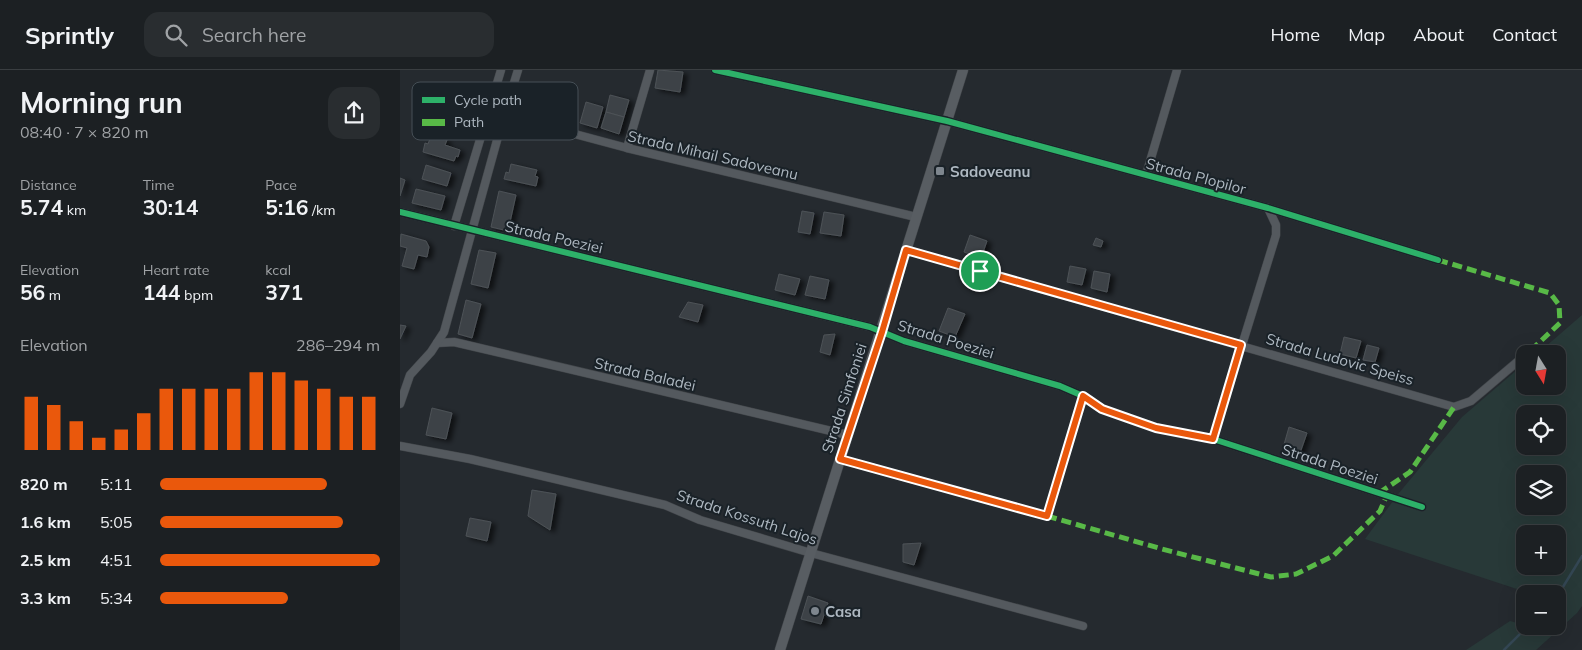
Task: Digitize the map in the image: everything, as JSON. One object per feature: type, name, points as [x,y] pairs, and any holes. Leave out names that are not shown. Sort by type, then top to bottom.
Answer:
[{"type":"street","points":[[497,82],[501,70]]},
{"type":"street","points":[[514,82],[518,70]]},
{"type":"street","points":[[627,148],[650,70]]},
{"type":"street","name":"Strada Plopilor","points":[[715,70],[947,121],[1268,208],[1438,260]]},
{"type":"street","name":"Strada Simfoniei","points":[[780,650],[882,332],[962,70]]},
{"type":"street","points":[[1146,175],[1177,70]]},
{"type":"street","name":"Strada Mihail Sadoveanu","points":[[578,135],[916,217]]},
{"type":"street","points":[[454,226],[480,140]]},
{"type":"street","points":[[400,404],[410,375],[431,352],[444,332],[497,140]]},
{"type":"street","points":[[1213,439],[1276,235],[1276,225],[1268,208]]},
{"type":"street","name":"Strada Poeziei","points":[[400,212],[870,327],[904,341],[1060,386],[1083,396],[1102,409],[1156,428],[1213,439],[1422,506]]},
{"type":"street","name":"Strada Ludovic Speiss","points":[[906,250],[1454,407],[1471,401],[1516,363]]},
{"type":"street","name":"Strada Baladei","points":[[437,343],[454,342],[848,435]]},
{"type":"street","points":[[840,459],[1047,516],[1083,396]]},
{"type":"street","name":"Strada Kossuth Lajos","points":[[400,446],[470,459],[665,505],[700,520],[810,552],[1083,626]]},
{"type":"shaded area","points":[[1582,315],[1582,606],[1566,623],[1566,585],[1516,585],[1516,589],[1365,539],[1399,493],[1462,417],[1516,371],[1516,395],[1566,395],[1566,345],[1547,345]]},
{"type":"shaded area","points":[[1510,621],[1516,623],[1516,635],[1553,635],[1536,650],[1466,650]]},
{"type":"building","points":[[658,70],[683,72],[680,92],[655,88]]},
{"type":"building","points":[[610,95],[629,100],[624,117],[606,112]]},
{"type":"building","points":[[586,102],[603,107],[597,128],[580,123]]},
{"type":"building","points":[[606,112],[624,117],[619,134],[601,128]]},
{"type":"building","points":[[430,140],[447,140],[445,145],[460,150],[458,157],[456,156],[454,161],[423,152],[425,143],[428,144]]},
{"type":"building","points":[[511,164],[537,170],[535,176],[538,177],[536,186],[504,179],[506,172],[509,173]]},
{"type":"building","points":[[426,165],[451,173],[447,186],[422,179]]},
{"type":"building","points":[[400,178],[405,180],[400,196]]},
{"type":"building","points":[[416,189],[445,196],[441,210],[412,203]]},
{"type":"building","points":[[499,191],[516,195],[508,231],[491,227]]},
{"type":"building","points":[[802,211],[814,213],[810,234],[798,232]]},
{"type":"building","points":[[824,212],[844,215],[841,236],[820,233]]},
{"type":"building","points":[[401,234],[426,241],[429,247],[427,257],[418,255],[414,269],[402,266],[407,248],[400,246]]},
{"type":"building","points":[[970,235],[987,241],[981,258],[964,252]]},
{"type":"building","points":[[1096,238],[1103,241],[1101,247],[1093,245]]},
{"type":"building","points":[[479,250],[496,253],[488,288],[471,284]]},
{"type":"building","points":[[1070,266],[1086,269],[1082,285],[1067,282]]},
{"type":"building","points":[[1094,271],[1110,274],[1107,292],[1091,288]]},
{"type":"building","points":[[779,274],[800,279],[795,295],[775,290]]},
{"type":"building","points":[[810,276],[829,280],[825,299],[805,295]]},
{"type":"building","points":[[466,300],[481,304],[472,338],[458,334]]},
{"type":"building","points":[[688,302],[703,305],[698,322],[679,317]]},
{"type":"building","points":[[948,308],[965,314],[955,337],[939,331]]},
{"type":"building","points":[[400,325],[406,326],[400,339]]},
{"type":"building","points":[[835,334],[830,355],[820,352],[824,335]]},
{"type":"building","points":[[1344,337],[1361,341],[1356,358],[1340,354]]},
{"type":"building","points":[[1367,345],[1379,348],[1375,362],[1363,360]]},
{"type":"building","points":[[432,408],[452,413],[446,439],[426,435]]},
{"type":"building","points":[[1289,427],[1307,433],[1300,453],[1283,448]]},
{"type":"building","points":[[532,490],[556,494],[550,530],[528,516]]},
{"type":"building","points":[[470,518],[491,522],[487,541],[466,536]]},
{"type":"building","points":[[921,543],[914,565],[903,562],[903,544]]},
{"type":"building","name":"Casa","points":[[808,596],[828,603],[821,624],[801,619]]},
{"type":"waterway","points":[[1564,585],[1582,556]]},
{"type":"waterway","points":[[1504,650],[1519,635]]},
{"type":"marked path","points":[[1438,260],[1550,293],[1559,305],[1560,323],[1537,345]]},
{"type":"marked path","points":[[1379,493],[1410,472],[1454,407]]},
{"type":"marked path","points":[[1047,516],[1162,549],[1271,577],[1296,574],[1333,556],[1380,511],[1387,495]]},
{"type":"cycle path","points":[[715,70],[947,121],[1268,208],[1438,260]]},
{"type":"cycle path","points":[[400,212],[870,327],[904,341],[1060,386],[1083,396],[1102,409],[1157,428],[1213,439],[1422,507]]},
{"type":"place","name":"Sadoveanu","points":[[940,171]]},
{"type":"place","name":"Casa","points":[[815,611]]},
{"type":"route","points":[[906,250],[980,271],[1241,345],[1213,439],[1156,428],[1102,409],[1083,396],[1047,516],[840,459],[882,332],[906,250]]}]
